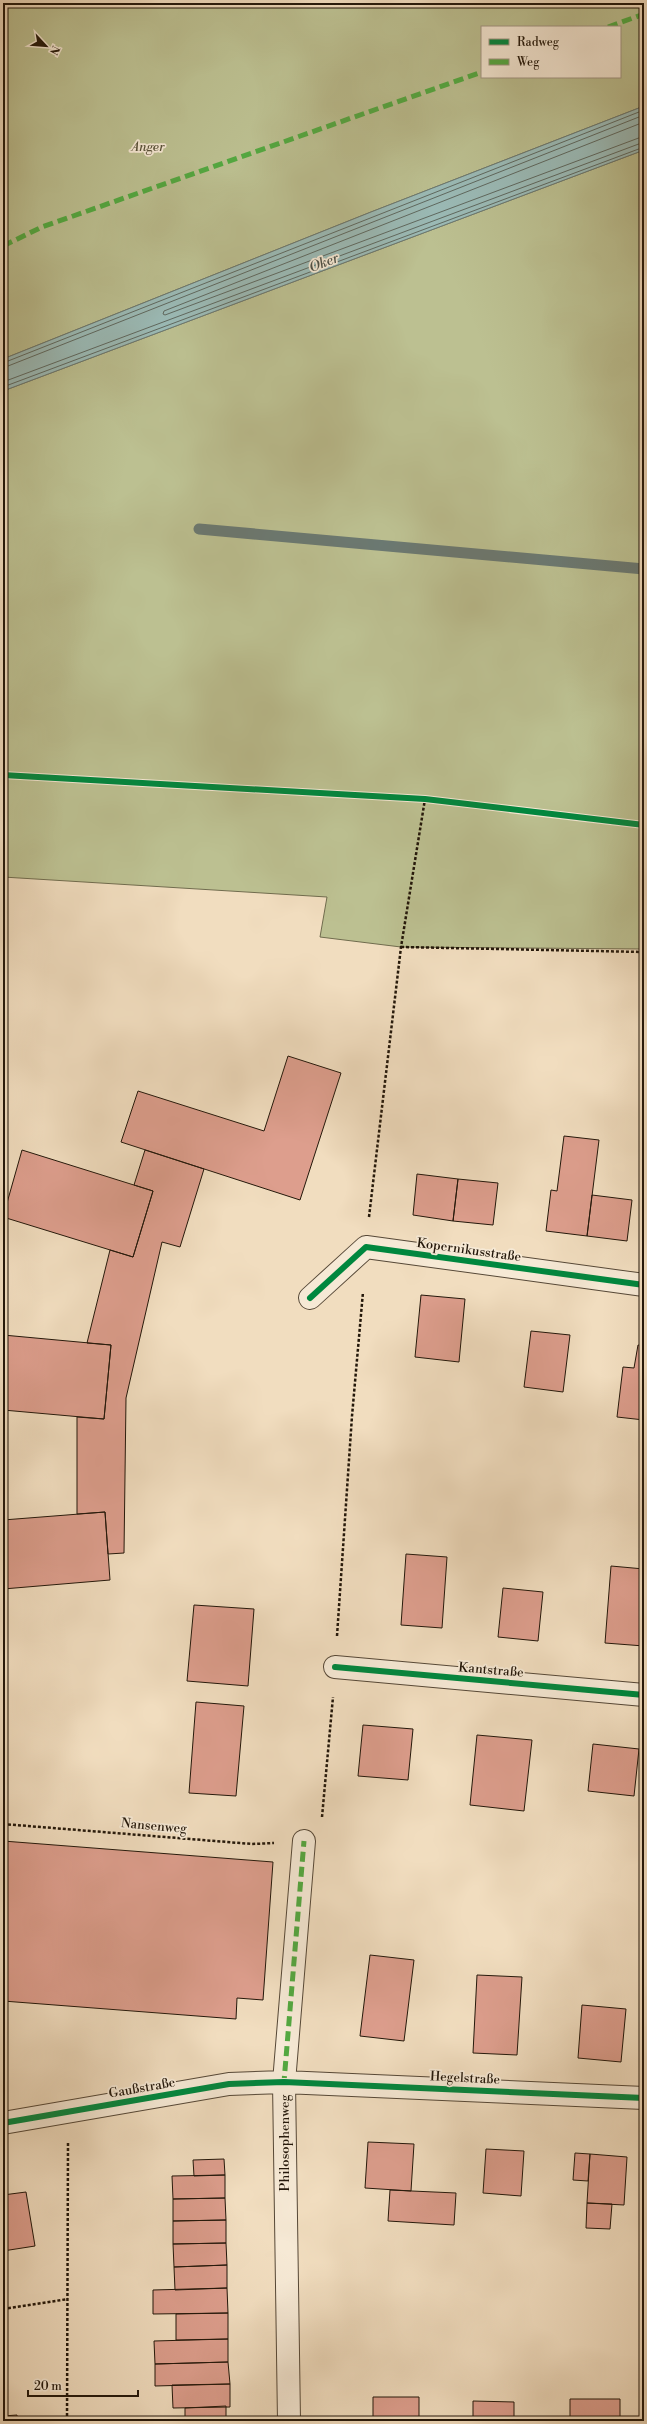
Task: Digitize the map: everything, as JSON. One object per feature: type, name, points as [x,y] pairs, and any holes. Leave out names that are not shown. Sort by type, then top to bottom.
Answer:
[{"type":"street","name":"Kopernikusstraße","points":[[366,1247],[644,1285]]},
{"type":"street","points":[[310,1298],[366,1247]]},
{"type":"street","name":"Kantstraße","points":[[335,1667],[644,1695]]},
{"type":"street","name":"Philosophenweg","points":[[289,2421],[284,2082],[304,1841]]},
{"type":"street","name":"Hegelstraße","points":[[284,2082],[644,2098]]},
{"type":"street","name":"Gaußstraße","points":[[3,2123],[230,2084],[284,2082]]},
{"type":"path","points":[[304,1841],[322,1821],[366,1247],[401,946],[425,799]]},
{"type":"path","points":[[401,946],[644,952]]},
{"type":"path","points":[[68,2111],[68,2421]]},
{"type":"path","points":[[3,2309],[68,2299]]},
{"type":"green space","name":"Anger","points":[[3,3],[644,3],[644,106],[371,212],[3,359]]},
{"type":"green space","points":[[644,150],[644,825],[472,805],[644,827],[644,949],[401,947],[320,937],[327,897],[3,877],[3,391]]},
{"type":"water","name":"Oker","points":[[644,106],[644,150],[3,391],[3,359],[371,212]]},
{"type":"building","points":[[288,1056],[341,1073],[300,1200],[121,1142],[138,1091],[264,1131]]},
{"type":"building","points":[[564,1136],[599,1140],[587,1236],[546,1231],[551,1190],[557,1191]]},
{"type":"building","points":[[22,1150],[153,1191],[133,1257],[3,1217]]},
{"type":"building","points":[[145,1150],[204,1169],[180,1247],[162,1242],[126,1398],[124,1553],[108,1554],[105,1512],[77,1514],[77,1417],[104,1419],[111,1345],[87,1343],[110,1250],[133,1257],[153,1191],[134,1185]]},
{"type":"building","points":[[417,1174],[458,1179],[453,1221],[413,1215]]},
{"type":"building","points":[[458,1179],[498,1183],[493,1225],[453,1221]]},
{"type":"building","points":[[592,1195],[632,1200],[627,1241],[587,1236]]},
{"type":"building","points":[[421,1295],[465,1299],[459,1362],[415,1357]]},
{"type":"building","points":[[531,1331],[570,1335],[563,1392],[524,1387]]},
{"type":"building","points":[[3,1335],[111,1345],[104,1419],[3,1410]]},
{"type":"building","points":[[638,1345],[644,1346],[644,1420],[617,1417],[623,1367],[634,1368]]},
{"type":"building","points":[[105,1512],[110,1580],[3,1589],[3,1520]]},
{"type":"building","points":[[406,1554],[447,1557],[442,1628],[401,1625]]},
{"type":"building","points":[[611,1566],[644,1569],[644,1646],[605,1643]]},
{"type":"building","points":[[503,1588],[543,1592],[538,1641],[498,1637]]},
{"type":"building","points":[[194,1605],[254,1609],[248,1686],[187,1681]]},
{"type":"building","points":[[196,1702],[244,1706],[236,1796],[189,1793]]},
{"type":"building","points":[[363,1725],[413,1729],[408,1780],[358,1776]]},
{"type":"building","points":[[477,1735],[532,1740],[524,1811],[470,1805]]},
{"type":"building","points":[[593,1744],[639,1749],[634,1796],[588,1791]]},
{"type":"building","points":[[3,1841],[273,1862],[263,2000],[237,1998],[236,2019],[3,2001]]},
{"type":"building","points":[[370,1955],[414,1960],[404,2041],[360,2036]]},
{"type":"building","points":[[477,1975],[522,1977],[517,2055],[473,2053]]},
{"type":"building","points":[[582,2005],[626,2009],[621,2062],[578,2058]]},
{"type":"building","points":[[368,2142],[414,2144],[411,2191],[365,2188]]},
{"type":"building","points":[[486,2149],[524,2151],[521,2196],[483,2193]]},
{"type":"building","points":[[575,2153],[590,2154],[588,2181],[573,2180]]},
{"type":"building","points":[[590,2154],[627,2157],[624,2205],[587,2203]]},
{"type":"building","points":[[224,2159],[225,2175],[194,2176],[193,2160]]},
{"type":"building","points":[[225,2175],[225,2198],[173,2199],[172,2176]]},
{"type":"building","points":[[390,2190],[456,2193],[454,2225],[388,2221]]},
{"type":"building","points":[[26,2192],[35,2246],[3,2251],[3,2195]]},
{"type":"building","points":[[225,2198],[226,2220],[173,2221],[173,2199]]},
{"type":"building","points":[[587,2203],[612,2204],[610,2229],[586,2228]]},
{"type":"building","points":[[226,2220],[226,2243],[173,2244],[173,2221]]},
{"type":"building","points":[[226,2243],[227,2265],[174,2267],[173,2244]]},
{"type":"building","points":[[227,2265],[227,2288],[175,2290],[174,2267]]},
{"type":"building","points":[[227,2288],[228,2313],[153,2314],[153,2290]]},
{"type":"building","points":[[228,2313],[228,2339],[176,2340],[176,2314]]},
{"type":"building","points":[[228,2339],[228,2362],[155,2364],[154,2341]]},
{"type":"building","points":[[228,2362],[230,2384],[155,2386],[155,2364]]},
{"type":"building","points":[[230,2384],[230,2407],[173,2408],[172,2385]]},
{"type":"building","points":[[373,2397],[419,2397],[419,2421],[373,2421]]},
{"type":"building","points":[[570,2399],[620,2399],[620,2421],[570,2421]]},
{"type":"building","points":[[473,2401],[514,2402],[514,2421],[473,2421]]},
{"type":"building","points":[[226,2406],[226,2421],[185,2421],[185,2408]]},
{"type":"building","points":[[17,2415],[17,2421],[3,2421],[3,2416]]},
{"type":"waterway","points":[[199,529],[644,569]]},
{"type":"marked path","points":[[611,26],[644,14]]},
{"type":"marked path","points":[[3,246],[42,227],[481,72]]},
{"type":"marked path","points":[[288,2082],[284,2082],[304,1841]]},
{"type":"cycle path","points":[[3,775],[425,799],[644,825]]},
{"type":"cycle path","points":[[310,1298],[366,1247],[644,1285]]},
{"type":"cycle path","points":[[335,1667],[644,1695]]},
{"type":"cycle path","points":[[3,2123],[229,2084],[284,2082],[644,2098]]}]
